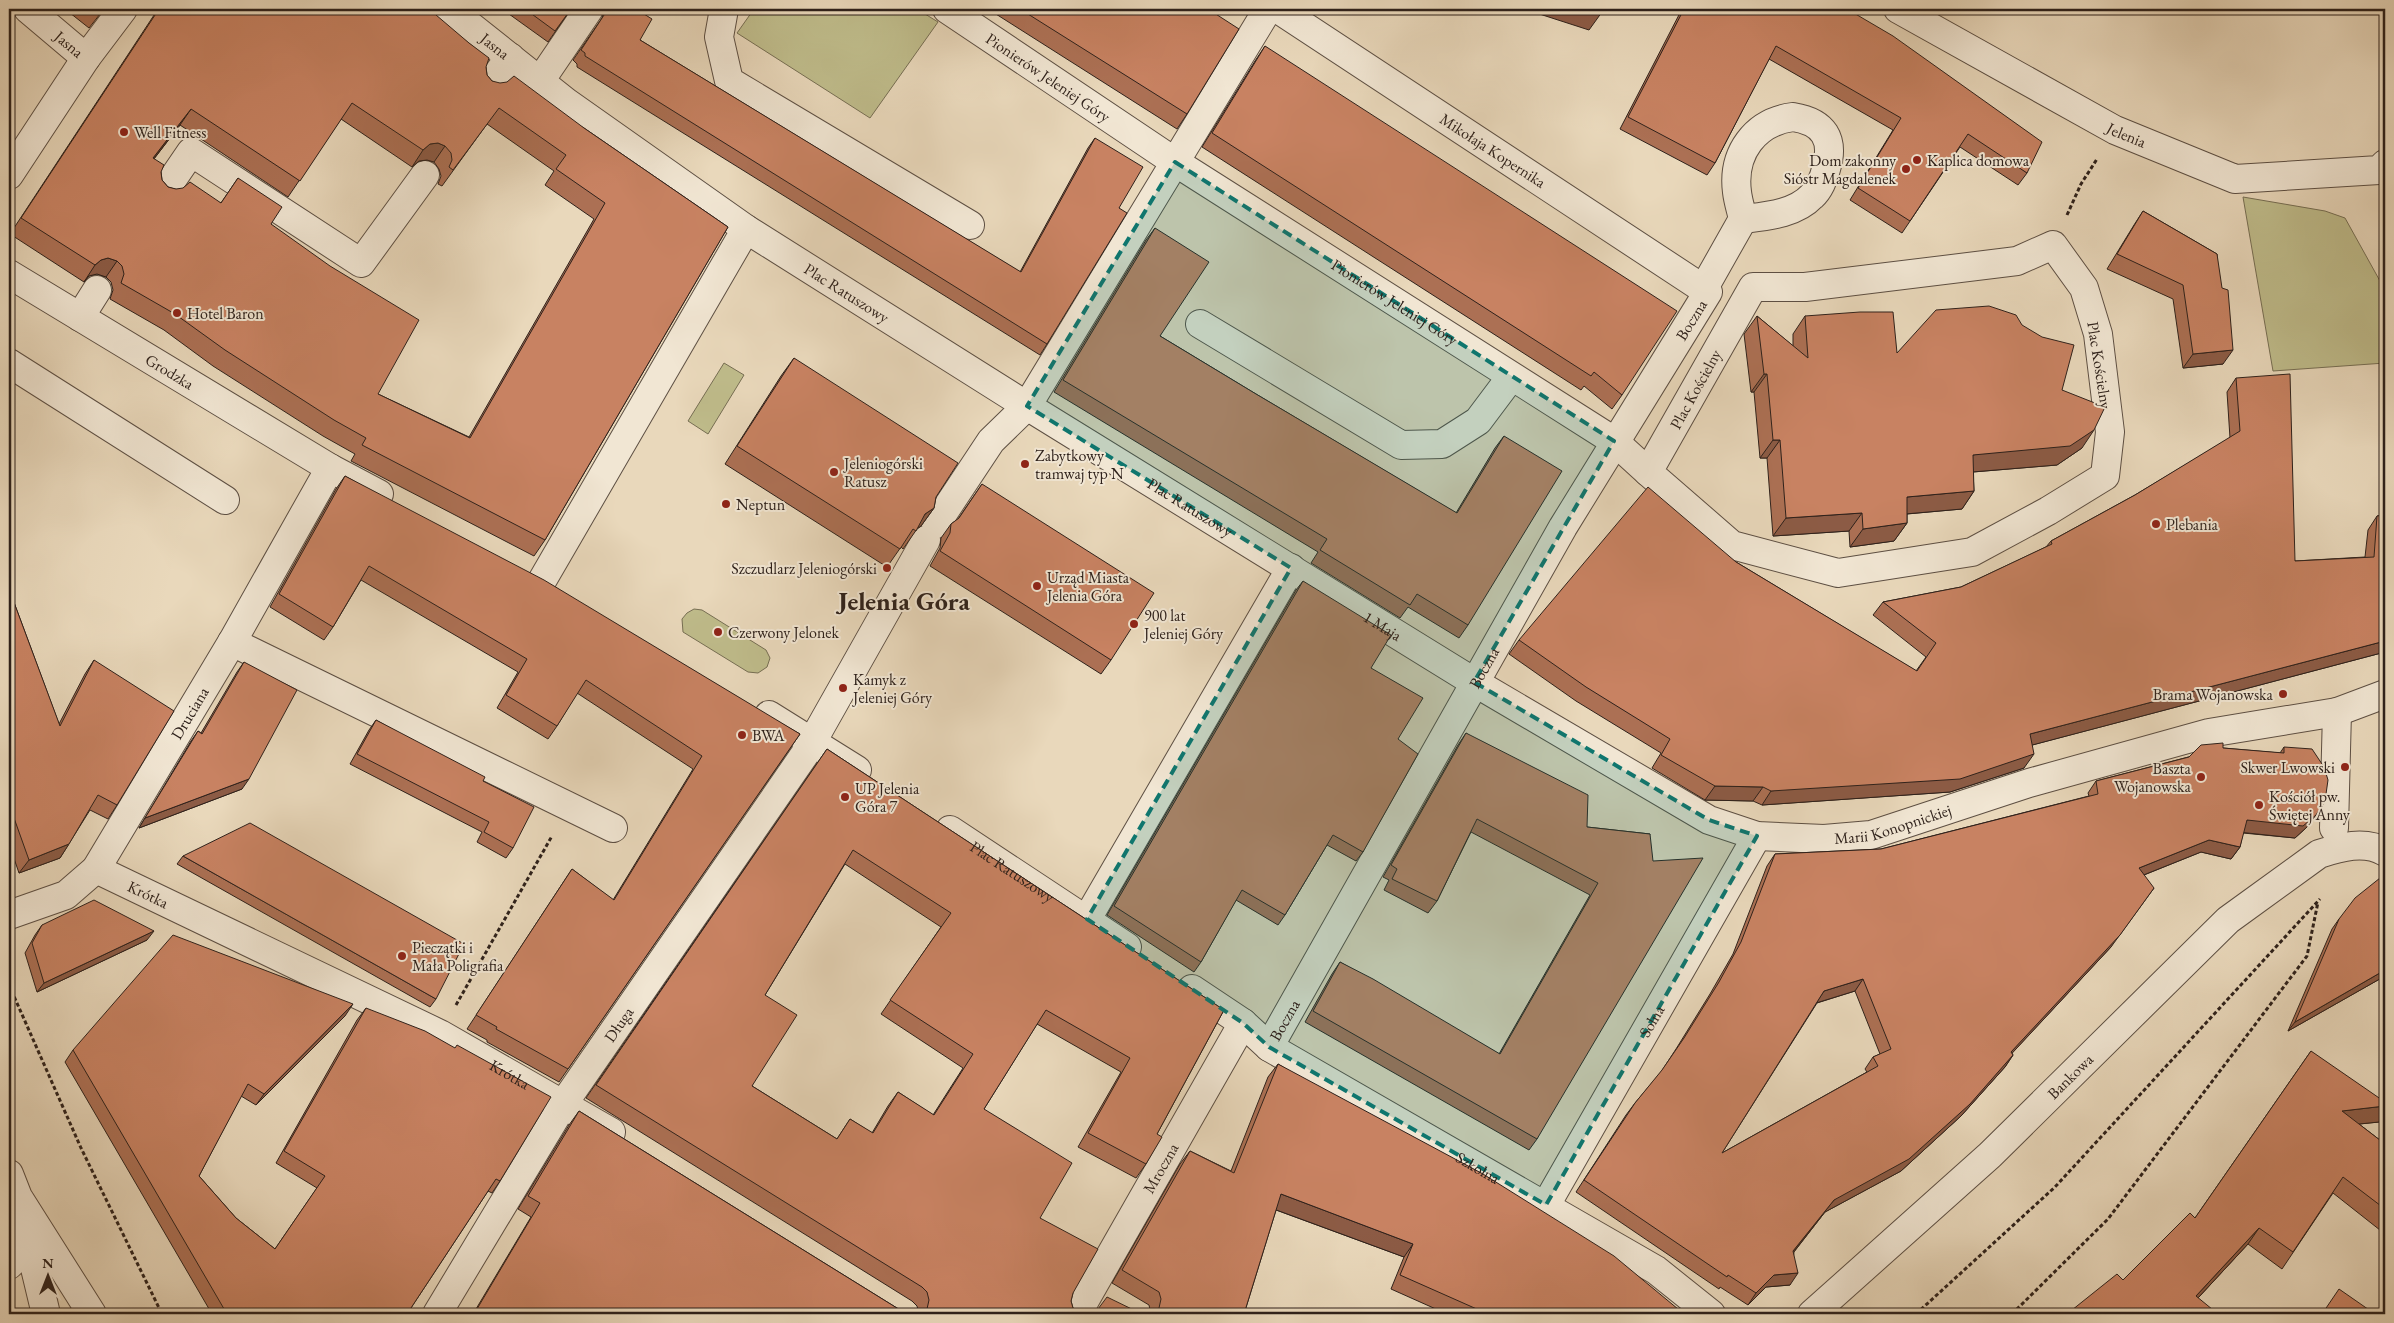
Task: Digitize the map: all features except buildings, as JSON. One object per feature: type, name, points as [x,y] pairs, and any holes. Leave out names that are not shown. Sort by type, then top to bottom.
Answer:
[{"type":"street","name":"Jasna","points":[[28,9],[86,58],[123,9]]},
{"type":"street","name":"Jasna","points":[[449,9],[540,81]]},
{"type":"street","points":[[540,81],[590,9]]},
{"type":"street","points":[[724,9],[719,37],[729,81],[970,225]]},
{"type":"street","name":"Pionierów Jeleniej Góry","points":[[947,9],[1175,162],[1614,441]]},
{"type":"street","points":[[812,741],[931,532],[991,440],[1027,406],[1268,9]]},
{"type":"street","name":"Mikołaja Kopernika","points":[[1278,9],[1706,290]]},
{"type":"street","name":"Jelenia","points":[[1898,9],[2116,130],[2235,179],[2383,175]]},
{"type":"street","points":[[490,84],[510,57]]},
{"type":"street","points":[[9,175],[86,58]]},
{"type":"street","name":"Plac Ratuszowy","points":[[540,81],[746,229],[1027,406],[1291,568]]},
{"type":"street","points":[[165,190],[191,152],[361,262],[424,175]]},
{"type":"street","name":"Boczna","points":[[1269,1048],[1474,682],[1614,441],[1706,290],[1743,219]]},
{"type":"street","points":[[568,594],[531,574],[746,229]]},
{"type":"street","name":"Plac Kościelny","points":[[1614,441],[1648,472],[1732,545],[1838,573],[1972,552],[2048,511],[2104,476],[2110,432],[2098,334],[2084,288],[2053,245],[2017,261],[1805,287],[1753,287],[1648,472]]},
{"type":"street","name":"Grodzka","points":[[9,274],[330,468],[399,504]]},
{"type":"street","points":[[80,317],[97,290]]},
{"type":"street","points":[[1200,324],[1401,444],[1442,444],[1478,421],[1511,377]]},
{"type":"street","points":[[9,363],[226,500]]},
{"type":"street","name":"Druciana","points":[[9,915],[66,895],[96,869],[232,642],[330,468]]},
{"type":"street","points":[[1087,919],[1291,568]]},
{"type":"street","name":"1 Maja","points":[[1291,568],[1474,682]]},
{"type":"street","points":[[232,642],[614,828]]},
{"type":"street","name":"Marii Konopnickiej","points":[[1474,682],[1709,820],[1757,836],[1824,839],[1871,835],[2029,783],[2209,733],[2337,712]]},
{"type":"street","points":[[2335,838],[2337,712],[2385,694]]},
{"type":"street","points":[[745,701],[879,784]]},
{"type":"street","name":"Długa","points":[[437,1314],[564,1103],[812,741]]},
{"type":"street","name":"Plac Ratuszowy","points":[[929,817],[1243,1023]]},
{"type":"street","name":"Solna","points":[[1546,1205],[1757,836]]},
{"type":"street","name":"Bankowa","points":[[1812,1314],[1990,1155],[2228,920],[2319,854],[2335,838],[2385,852]]},
{"type":"street","name":"Krótka","points":[[96,869],[440,1034],[564,1103],[630,1144]]},
{"type":"street","name":"Szkolna","points":[[1243,1023],[1269,1048],[1546,1205],[1656,1270],[1711,1314]]},
{"type":"street","name":"Mroczna","points":[[1078,1314],[1102,1295],[1243,1023]]},
{"type":"street","points":[[14,1186],[46,1314]]},
{"type":"street","points":[[14,1186],[92,1314]]},
{"type":"street","points":[[9,1265],[30,1245]]},
{"type":"path","points":[[440,1034],[569,806]]},
{"type":"path","points":[[1916,1314],[2055,1187],[2323,895]]},
{"type":"path","points":[[2012,1314],[2108,1219],[2307,956],[2318,901]]},
{"type":"path","points":[[9,985],[81,1148],[162,1314]]},
{"type":"highlighted area","points":[[1175,162],[1614,441],[1474,682],[1709,820],[1757,836],[1546,1205],[1269,1047],[1243,1023],[1087,919],[1291,568],[1027,406]]},
{"type":"shaded area","points":[[754,9],[917,9],[938,22],[870,118],[737,33]]},
{"type":"shaded area","points":[[2243,197],[2325,211],[2345,218],[2385,290],[2385,363],[2273,371]]},
{"type":"shaded area","points":[[724,363],[744,375],[708,434],[688,421]]},
{"type":"shaded area","points":[[694,609],[702,610],[766,650],[770,658],[767,667],[758,673],[748,672],[683,632],[682,619]]},
{"type":"place","name":"Well Fitness","points":[[124,132]]},
{"type":"place","name":"Kaplica domowa","points":[[1917,160]]},
{"type":"place","name":"Dom zakonny Sióstr Magdalenek","points":[[1906,169]]},
{"type":"place","name":"Hotel Baron","points":[[177,313]]},
{"type":"place","name":"Zabytkowy tramwaj typ N","points":[[1025,464]]},
{"type":"place","name":"Jeleniogórski Ratusz","points":[[834,472]]},
{"type":"place","name":"Neptun","points":[[726,504]]},
{"type":"place","name":"Plebania","points":[[2156,524]]},
{"type":"place","name":"Szczudlarz Jeleniogórski","points":[[887,568]]},
{"type":"place","name":"Urząd Miasta Jelenia Góra","points":[[1037,586]]},
{"type":"place","name":"900 lat Jeleniej Góry","points":[[1134,624]]},
{"type":"place","name":"Czerwony Jelonek","points":[[718,632]]},
{"type":"place","name":"Kamyk z Jeleniej Góry","points":[[843,688]]},
{"type":"place","name":"Brama Wojanowska","points":[[2283,694]]},
{"type":"place","name":"BWA","points":[[742,735]]},
{"type":"place","name":"Skwer Lwowski","points":[[2345,767]]},
{"type":"place","name":"Baszta Wojanowska","points":[[2201,777]]},
{"type":"place","name":"UP Jelenia Góra 7","points":[[845,797]]},
{"type":"place","name":"Kościół pw. Świętej Anny","points":[[2259,805]]},
{"type":"place","name":"Pieczątki i Mała Poligrafia","points":[[402,956]]},
{"type":"district","name":"Jelenia Góra","points":[[904,601]]}]
